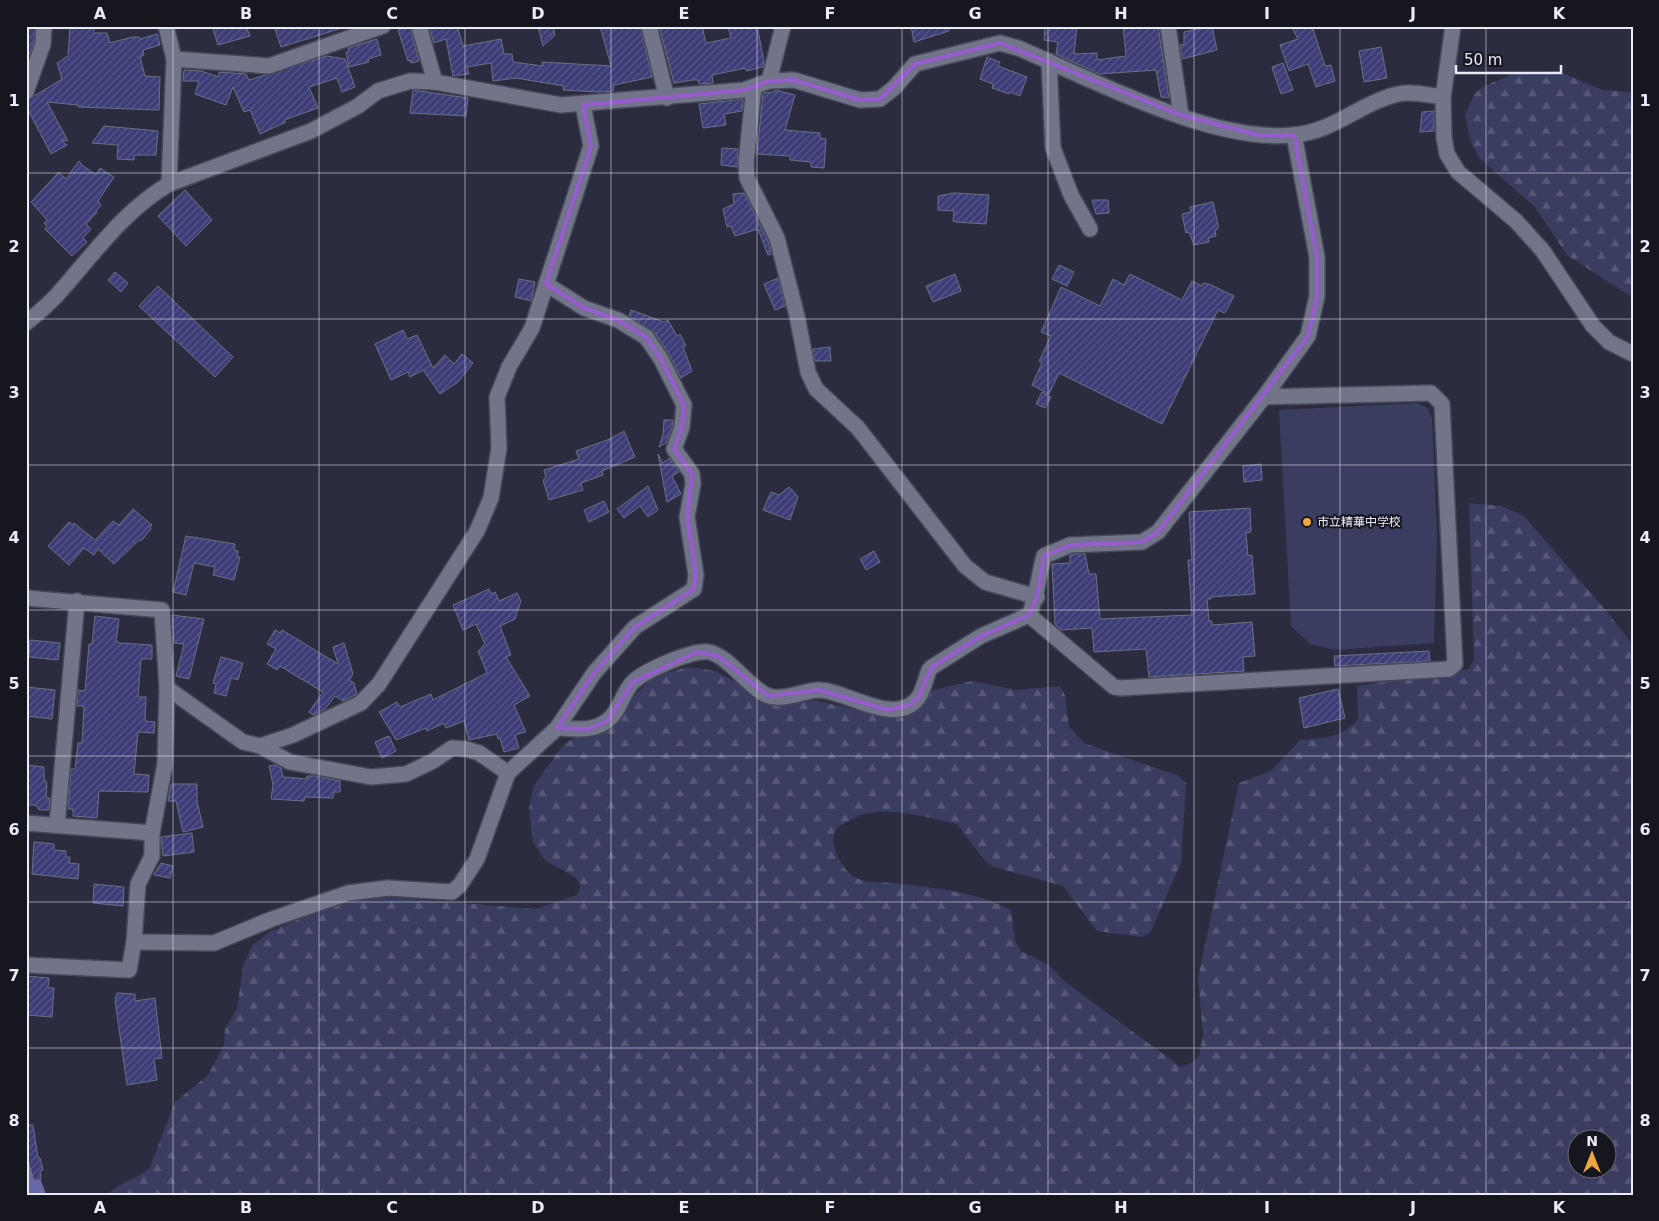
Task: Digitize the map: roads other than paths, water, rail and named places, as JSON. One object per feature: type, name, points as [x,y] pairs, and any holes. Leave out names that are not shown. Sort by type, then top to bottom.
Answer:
[{"type":"street","points":[[26,92],[43,44],[44,26]]},
{"type":"street","points":[[166,26],[174,58],[169,184]]},
{"type":"street","points":[[174,58],[269,66],[383,26]]},
{"type":"street","points":[[418,26],[435,82]]},
{"type":"street","points":[[649,26],[667,98]]},
{"type":"street","points":[[769,81],[783,26]]},
{"type":"street","points":[[1168,26],[1182,115]]},
{"type":"street","points":[[1453,26],[1443,96],[1444,138],[1447,154],[1458,172],[1516,221],[1543,251],[1593,326],[1609,342],[1633,354]]},
{"type":"street","points":[[26,323],[56,296],[132,212],[169,184],[311,131],[358,106],[378,91],[410,81],[435,82],[562,105],[583,105],[744,90],[769,81],[794,80],[860,100],[880,99],[894,88],[915,64],[1000,43],[1018,48],[1144,102],[1182,115],[1259,136],[1294,136],[1326,129],[1384,98],[1401,93],[1443,96]]},
{"type":"street","points":[[1049,61],[1053,148],[1071,195],[1090,229]]},
{"type":"street","points":[[754,87],[746,163],[747,178],[778,238],[797,316],[808,372],[816,389],[858,428],[965,566],[985,582],[1037,597]]},
{"type":"street","points":[[260,746],[293,735],[361,703],[386,674],[477,531],[491,498],[500,448],[497,397],[509,368],[532,328],[591,146],[583,105]]},
{"type":"street","points":[[557,728],[588,729],[607,721],[614,715],[623,696],[633,682],[645,674],[697,652],[710,652],[718,656],[754,687],[768,696],[777,698],[819,690],[832,692],[888,710],[900,709],[918,698],[929,670],[980,636],[1029,615],[1037,597],[1038,575],[1044,556],[1070,545],[1142,542],[1158,532],[1264,397],[1308,336],[1317,296],[1317,257],[1294,136]]},
{"type":"street","points":[[134,942],[214,943],[272,919],[348,893],[388,888],[452,892],[460,885],[477,860],[508,773],[557,728],[594,673],[636,627],[694,589],[696,576],[687,517],[693,484],[692,474],[674,449],[682,427],[684,405],[661,359],[646,337],[618,320],[584,308],[546,284]]},
{"type":"street","points":[[1029,615],[1114,687],[1121,688],[1449,669],[1455,664],[1442,404],[1431,393],[1264,397]]},
{"type":"street","points":[[26,598],[162,610],[167,688],[165,764],[152,833],[152,856],[138,884],[134,942],[129,970],[26,964]]},
{"type":"street","points":[[57,825],[76,601]]},
{"type":"street","points":[[167,688],[243,742],[260,746],[290,762],[371,777],[406,774],[433,761],[452,748],[466,749],[479,753],[508,773]]},
{"type":"street","points":[[26,823],[152,833]]},
{"type":"waterway","points":[[26,1176],[33,1195]]},
{"type":"place","name":"市立精華中学校","points":[[1307,522]]}]
